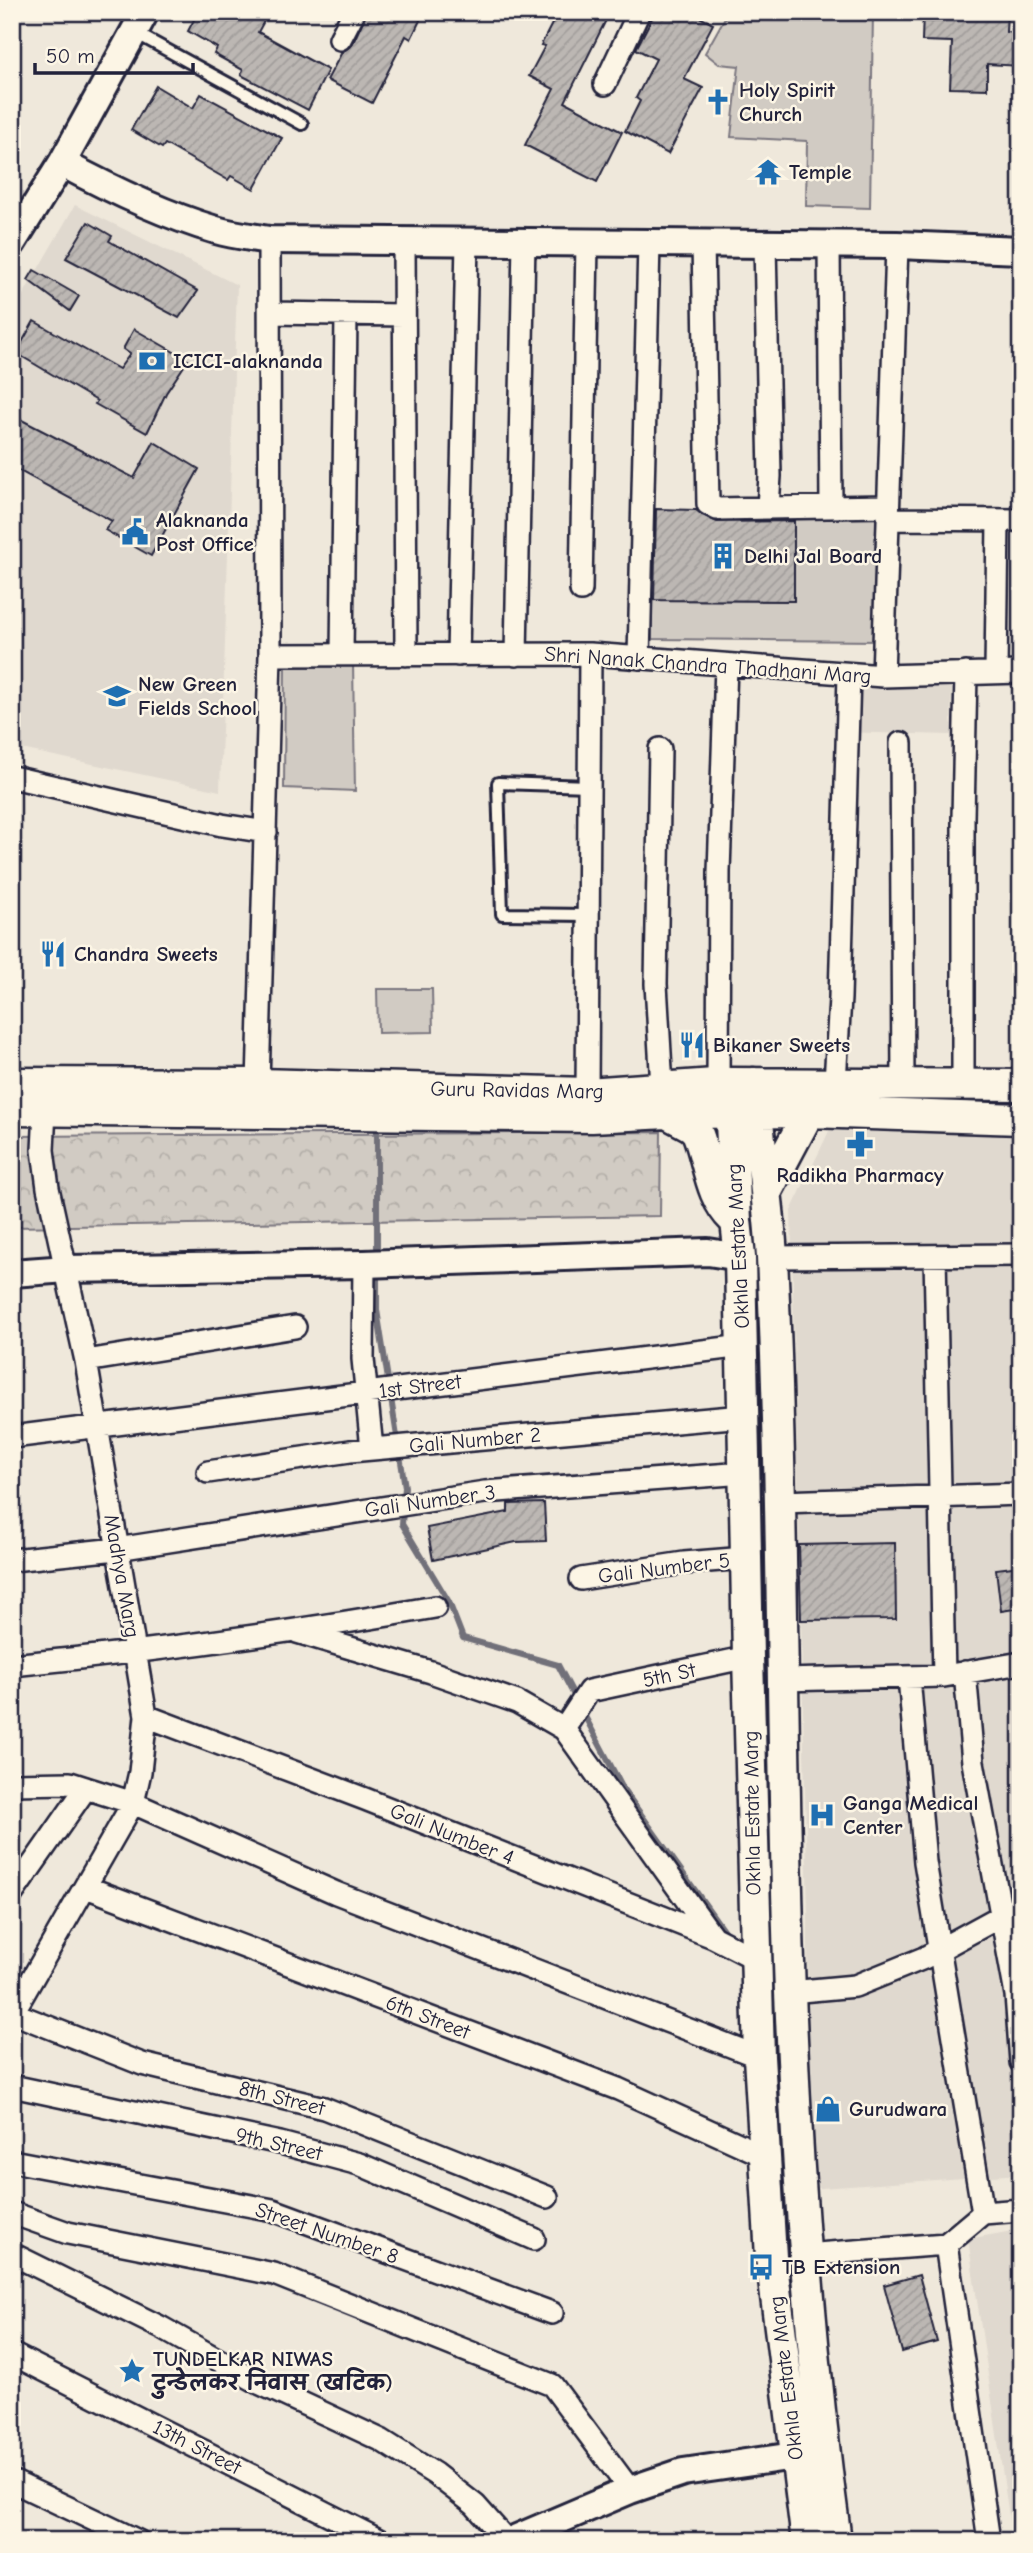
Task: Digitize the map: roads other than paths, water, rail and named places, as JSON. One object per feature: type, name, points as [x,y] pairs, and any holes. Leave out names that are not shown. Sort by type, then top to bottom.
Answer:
[{"type":"main road","name":"Guru Ravidas Marg","points":[[12,1083],[258,1084],[587,1093],[665,1100],[744,1113],[809,1112],[1021,1119]]},
{"type":"main road","name":"Guru Ravidas Marg","points":[[12,1110],[592,1117],[734,1083],[1021,1085]]},
{"type":"main road","name":"Okhla Estate Marg","points":[[734,1083],[767,1191],[772,1257],[781,1502],[790,1992],[804,2255],[809,2454],[807,2541]]},
{"type":"main road","points":[[665,1100],[697,1132],[716,1196],[724,1210],[736,1221]]},
{"type":"main road","points":[[767,1191],[809,1112]]},
{"type":"main road","name":"Okhla Estate Marg","points":[[744,1113],[736,1221],[743,1346],[759,2057],[771,2257],[809,2454],[836,2541]]},
{"type":"street","points":[[340,39],[354,12]]},
{"type":"street","points":[[604,84],[639,12]]},
{"type":"street","points":[[12,243],[62,163],[139,22]]},
{"type":"street","points":[[62,163],[104,186],[165,213],[219,231],[269,240],[829,244],[1021,250]]},
{"type":"street","points":[[258,1084],[270,656],[269,240]]},
{"type":"street","points":[[516,655],[524,241]]},
{"type":"street","points":[[404,242],[406,655]]},
{"type":"street","points":[[458,655],[467,242]]},
{"type":"street","points":[[581,590],[587,242]]},
{"type":"street","points":[[639,658],[649,243]]},
{"type":"street","points":[[703,243],[708,504],[717,509],[831,506],[1021,520]]},
{"type":"street","points":[[765,244],[770,476],[768,507]]},
{"type":"street","points":[[829,244],[831,506]]},
{"type":"street","points":[[883,676],[897,245]]},
{"type":"street","points":[[270,313],[404,314]]},
{"type":"street","points":[[342,655],[346,314]]},
{"type":"street","points":[[996,671],[998,520]]},
{"type":"street","points":[[587,1093],[590,654]]},
{"type":"street","name":"Shri Nanak Chandra Thadhani Marg","points":[[270,656],[590,654],[883,676],[1021,672]]},
{"type":"street","points":[[726,664],[719,872],[734,1083]]},
{"type":"street","points":[[963,1084],[966,673]]},
{"type":"street","points":[[835,1083],[849,674]]},
{"type":"street","points":[[901,743],[903,1083]]},
{"type":"street","points":[[660,749],[656,985],[665,1100]]},
{"type":"street","points":[[12,777],[232,827],[266,832]]},
{"type":"street","name":"Madhya Marg","points":[[12,2014],[133,1803],[140,1772],[146,1716],[86,1361],[68,1269],[48,1188],[43,1150],[45,1110]]},
{"type":"street","points":[[12,1273],[68,1269],[364,1264],[708,1252],[740,1257]]},
{"type":"street","points":[[772,1257],[1021,1255]]},
{"type":"street","points":[[935,1256],[944,1676]]},
{"type":"street","points":[[364,1264],[363,1359],[372,1449]]},
{"type":"street","points":[[86,1361],[295,1326]]},
{"type":"street","name":"1st Street","points":[[12,1437],[743,1346]]},
{"type":"street","name":"Gali Number 2","points":[[208,1472],[372,1449],[743,1416]]},
{"type":"street","name":"Gali Number 3","points":[[12,1560],[117,1549],[485,1492],[745,1473]]},
{"type":"street","points":[[781,1502],[1021,1494]]},
{"type":"street","name":"Gali Number 5","points":[[582,1578],[684,1563],[746,1558]]},
{"type":"street","points":[[12,1665],[135,1653],[297,1632],[435,1607]]},
{"type":"street","points":[[297,1632],[431,1672],[517,1702],[564,1729],[713,1937]]},
{"type":"street","name":"5th St","points":[[564,1729],[589,1691],[748,1657]]},
{"type":"street","points":[[783,1680],[944,1676],[1021,1663]]},
{"type":"street","points":[[965,1672],[973,1762],[1012,1910],[1021,2062]]},
{"type":"street","points":[[909,1677],[925,1862],[983,2213]]},
{"type":"street","name":"Gali Number 4","points":[[146,1716],[365,1799],[713,1937],[756,1959]]},
{"type":"street","points":[[12,1784],[70,1783],[133,1803],[336,1893],[759,2057]]},
{"type":"street","points":[[12,1894],[86,1788]]},
{"type":"street","name":"6th Street","points":[[86,1887],[618,2089],[765,2156]]},
{"type":"street","points":[[790,1992],[855,1986],[924,1958],[1012,1910]]},
{"type":"street","name":"8th Street","points":[[12,2014],[142,2064],[324,2108],[547,2197]]},
{"type":"street","name":"9th Street","points":[[12,2086],[281,2143],[359,2164],[534,2239]]},
{"type":"street","name":"Street Number 8","points":[[12,2161],[273,2210],[552,2314]]},
{"type":"street","points":[[804,2255],[946,2244],[983,2213],[1021,2210]]},
{"type":"street","points":[[12,2213],[68,2233],[274,2274],[552,2385],[630,2490]]},
{"type":"street","points":[[946,2244],[989,2541]]},
{"type":"street","points":[[12,2254],[162,2328],[261,2384],[381,2440],[435,2474],[475,2505],[509,2541],[630,2490],[683,2472],[809,2454]]},
{"type":"street","name":"13th Street","points":[[12,2354],[381,2541]]},
{"type":"street","points":[[12,2481],[138,2541]]},
{"type":"lane","points":[[139,22],[302,124]]},
{"type":"lane","points":[[588,915],[502,914],[498,783],[589,786]]},
{"type":"waterway","points":[[377,1128],[377,1259]]},
{"type":"waterway","points":[[377,1270],[377,1310],[405,1487],[402,1524],[449,1602],[463,1638],[558,1665],[576,1699]]},
{"type":"waterway","points":[[581,1709],[623,1789],[729,1938]]},
{"type":"place","name":"Holy Spirit Church","points":[[718,102]]},
{"type":"place","name":"Temple","points":[[768,172]]},
{"type":"place","name":"ICICI-alaknanda","points":[[152,361]]},
{"type":"place","name":"Alaknanda Post Office","points":[[135,532]]},
{"type":"place","name":"Delhi Jal Board","points":[[723,556]]},
{"type":"place","name":"New Green Fields School","points":[[117,696]]},
{"type":"place","name":"Chandra Sweets","points":[[53,954]]},
{"type":"place","name":"Bikaner Sweets","points":[[692,1045]]},
{"type":"place","name":"Radikha Pharmacy","points":[[860,1144]]},
{"type":"place","name":"Ganga Medical Center","points":[[822,1815]]},
{"type":"place","name":"Gurudwara","points":[[828,2109]]},
{"type":"place","name":"TB Extension","points":[[761,2267]]},
{"type":"place","name":"TUNDELKAR NIWAS टुन्डेलकर निवास (खटिक)","points":[[132,2371]]}]
